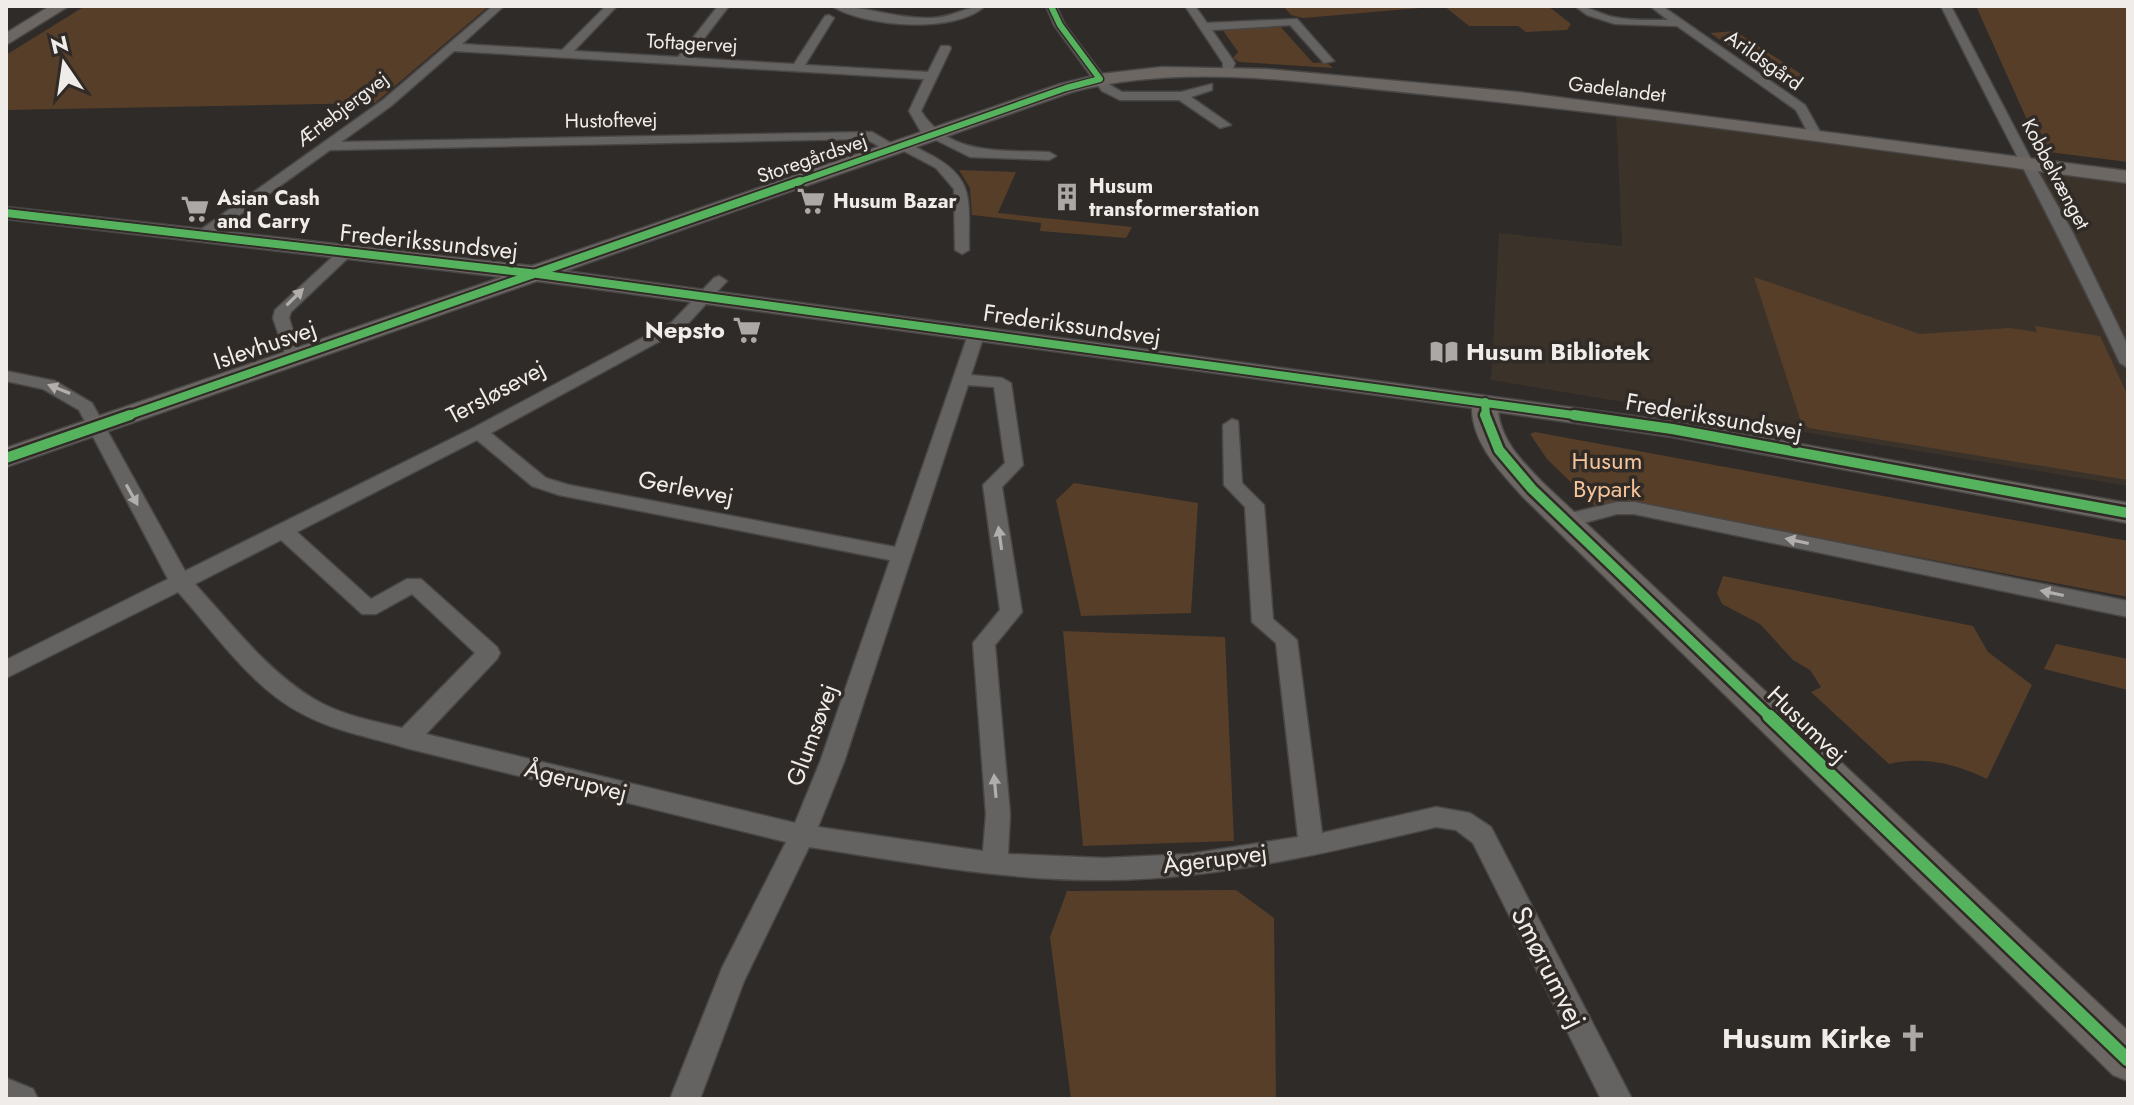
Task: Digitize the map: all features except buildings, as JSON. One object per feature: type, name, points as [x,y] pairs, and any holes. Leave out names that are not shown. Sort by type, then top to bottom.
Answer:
[{"type":"street","points":[[6,40],[61,6]]},
{"type":"street","name":"Ærtebjergvej","points":[[201,236],[387,103],[499,6]]},
{"type":"street","points":[[566,53],[612,6]]},
{"type":"street","points":[[681,61],[724,6]]},
{"type":"street","points":[[837,6],[891,21],[909,22],[954,18],[975,11],[980,6]]},
{"type":"street","points":[[1051,6],[1060,25],[1106,88],[1120,96],[1182,96],[1208,87]]},
{"type":"street","points":[[1190,6],[1229,63],[1227,71]]},
{"type":"street","points":[[1580,6],[1599,16],[1633,23],[1678,23]]},
{"type":"street","name":"Arildsgård","points":[[1655,6],[1801,108],[1817,137]]},
{"type":"street","name":"Kobbelvænget","points":[[1946,6],[2026,163],[2065,231],[2128,363]]},
{"type":"street","points":[[798,67],[829,18]]},
{"type":"street","points":[[1204,27],[1293,21],[1328,61]]},
{"type":"street","name":"Toftagervej","points":[[452,47],[930,76]]},
{"type":"street","points":[[945,48],[915,111],[932,135],[970,153],[1049,156]]},
{"type":"street","name":"Gadelandet","points":[[1100,79],[1162,72],[1227,71],[1413,86],[2128,177]]},
{"type":"street","name":"Storegårdsvej","points":[[538,274],[1100,79]]},
{"type":"street","points":[[1182,96],[1225,125]]},
{"type":"street","name":"Hustoftevej","points":[[327,146],[872,136],[941,165],[961,188],[962,250]]},
{"type":"street","name":"Frederikssundsvej","points":[[6,213],[538,274],[713,288],[977,332],[1672,429],[2128,513]]},
{"type":"street","points":[[293,356],[281,318],[283,310],[345,253]]},
{"type":"street","name":"Islevhusvej","points":[[6,458],[293,356],[538,274]]},
{"type":"street","name":"Tersløsevej","points":[[6,670],[179,580],[479,432],[678,325],[713,288]]},
{"type":"street","name":"Glumsøvej","points":[[685,1099],[732,977],[802,835],[832,762],[977,332]]},
{"type":"street","name":"Ågerupvej","points":[[6,376],[53,385],[71,394],[86,407],[179,580],[267,677],[308,707],[360,727],[802,835],[995,864],[1104,869],[1175,865],[1311,846],[1436,817],[1461,820],[1482,835]]},
{"type":"street","points":[[961,379],[1002,383],[1014,465],[992,485],[1011,612],[984,643],[998,814],[995,864]]},
{"type":"street","name":"Husumvej","points":[[1485,402],[1483,420],[1498,451],[1565,521],[2128,1060]]},
{"type":"street","points":[[1232,425],[1233,485],[1254,505],[1263,622],[1286,640],[1311,846]]},
{"type":"street","name":"Gerlevvej","points":[[479,432],[539,482],[566,491],[900,555]]},
{"type":"street","points":[[1565,521],[1617,508],[1634,508],[2128,609]]},
{"type":"street","points":[[282,529],[369,609],[414,584],[489,653],[406,739]]},
{"type":"street","name":"Smørumvej","points":[[1482,835],[1617,1099]]},
{"type":"street","points":[[6,1093],[23,1099]]},
{"type":"shaded area","points":[[1616,113],[2128,184],[2128,486],[1491,380],[1499,233],[1622,246]]},
{"type":"green space","points":[[85,6],[489,6],[375,103],[6,110],[6,55]]},
{"type":"green space","points":[[1283,6],[1444,6],[1303,18],[1291,15]]},
{"type":"green space","points":[[1444,6],[1548,6],[1571,24],[1567,30],[1526,32],[1518,26],[1469,26]]},
{"type":"green space","points":[[1976,6],[2128,6],[2128,162],[2041,151]]},
{"type":"green space","points":[[1279,25],[1313,63],[1326,62],[1333,68],[1239,62],[1233,58],[1238,52],[1222,29]]},
{"type":"green space","points":[[1735,31],[1804,76],[1778,79],[1710,33]]},
{"type":"green space","points":[[959,170],[1016,172],[998,213],[1132,227],[1126,238],[1040,231],[1041,223],[972,215],[970,188]]},
{"type":"green space","points":[[1754,277],[1920,334],[2009,328],[2037,332],[2035,326],[2100,336],[2128,396],[2128,480],[1809,428],[1801,422]]},
{"type":"green space","name":"Husum Bypark","points":[[1535,432],[2128,541],[2128,597],[1643,505],[1618,502],[1595,506],[1547,459],[1530,434]]},
{"type":"green space","points":[[1074,483],[1198,503],[1191,613],[1081,616],[1056,500]]},
{"type":"green space","points":[[1723,576],[1973,626],[1988,652],[2032,685],[1987,779],[1938,762],[1889,764],[1811,692],[1821,687],[1810,670],[1793,660],[1760,624],[1722,604],[1717,593]]},
{"type":"green space","points":[[1063,631],[1225,637],[1234,841],[1083,846]]},
{"type":"green space","points":[[2056,644],[2128,659],[2128,690],[2044,669]]},
{"type":"green space","points":[[1236,890],[1274,918],[1276,1099],[1071,1099],[1050,937],[1067,891]]},
{"type":"cycle path","points":[[6,458],[1066,88],[1100,79],[1060,25],[1051,6]]},
{"type":"cycle path","points":[[6,213],[538,274],[1417,392],[1672,429],[2128,513]]},
{"type":"cycle path","points":[[1485,402],[1485,415],[1492,439],[1532,489],[2128,1060]]},
{"type":"place","name":"Husum transformerstation","points":[[1067,197]]},
{"type":"place","name":"Husum Bazar","points":[[811,201]]},
{"type":"place","name":"Asian Cash and Carry","points":[[195,209]]},
{"type":"place","name":"Nepsto","points":[[747,330]]},
{"type":"place","name":"Husum Bibliotek","points":[[1444,352]]},
{"type":"place","name":"Husum Kirke","points":[[1913,1038]]}]
